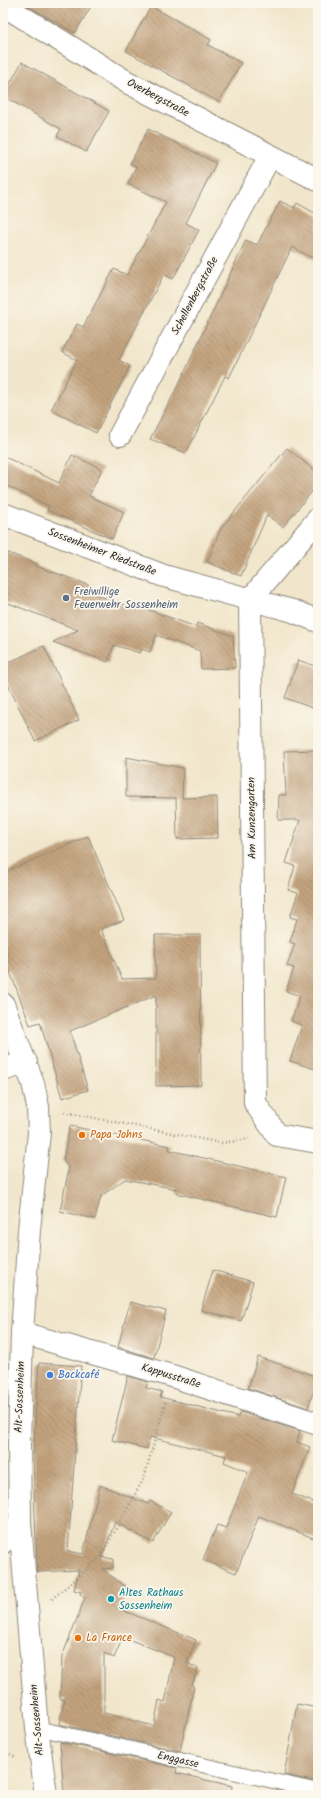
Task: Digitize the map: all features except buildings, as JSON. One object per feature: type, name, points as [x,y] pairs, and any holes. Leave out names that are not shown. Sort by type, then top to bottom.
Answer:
[{"type":"street","name":"Overbergstraße","points":[[3,5],[127,82],[318,180]]},
{"type":"street","name":"Schellenbergstraße","points":[[120,435],[270,156]]},
{"type":"street","name":"Sossenheimer Riedstraße","points":[[3,514],[164,576],[293,611],[318,621]]},
{"type":"street","points":[[250,600],[318,519]]},
{"type":"street","name":"Am Kunzengarten","points":[[250,600],[255,1103],[277,1135]]},
{"type":"street","name":"Alt-Sossenheim","points":[[3,1004],[26,1062],[33,1083],[38,1107],[39,1133],[29,1230],[22,1333],[19,1446],[20,1522],[37,1728],[46,1795]]},
{"type":"street","points":[[3,1070],[26,1062]]},
{"type":"street","points":[[277,1135],[318,1142]]},
{"type":"street","name":"Kappusstraße","points":[[22,1333],[172,1376],[318,1424]]},
{"type":"street","points":[[3,1543],[20,1522]]},
{"type":"lane","name":"Enggasse","points":[[37,1728],[318,1791]]},
{"type":"path","points":[[38,1107],[222,1143],[277,1135]]},
{"type":"path","points":[[28,1620],[100,1558],[144,1478],[172,1376]]},
{"type":"place","name":"Freiwillige Feuerwehr Sossenheim","points":[[66,598]]},
{"type":"place","name":"Papa Johns","points":[[82,1135]]},
{"type":"place","name":"Backcafé","points":[[50,1375]]},
{"type":"place","name":"Altes Rathaus Sossenheim","points":[[111,1599]]},
{"type":"place","name":"La France","points":[[78,1638]]}]
